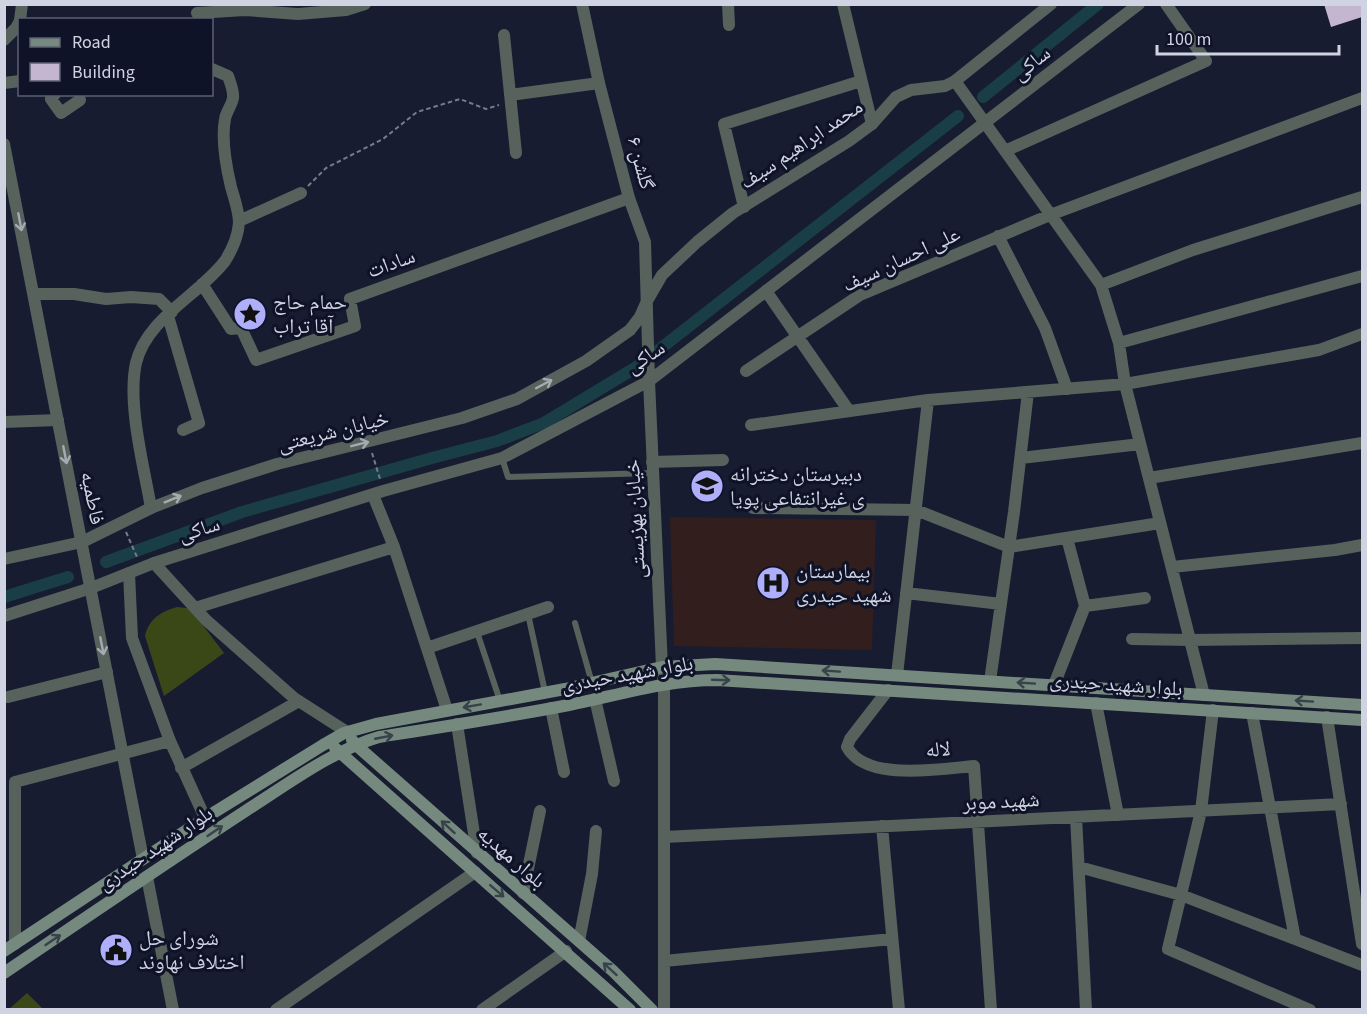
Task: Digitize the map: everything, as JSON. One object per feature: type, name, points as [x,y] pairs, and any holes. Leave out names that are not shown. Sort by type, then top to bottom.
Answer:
[{"type":"main road","name":"بلوار شهید حیدری","points":[[10,948],[205,818],[327,742],[347,732],[376,724],[545,693],[662,667],[715,664],[1362,705]]},
{"type":"main road","name":"بلوار شهید حیدری","points":[[4,973],[250,808],[341,752],[379,737],[551,708],[664,684],[697,680],[1362,720]]},
{"type":"main road","points":[[1204,695],[1208,710]]},
{"type":"main road","name":"بلوار مهدیه","points":[[347,732],[356,745],[579,941],[652,1010]]},
{"type":"main road","name":"بلوار مهدیه","points":[[327,742],[630,1010]]},
{"type":"main road","points":[[143,859],[147,878]]},
{"type":"street","points":[[197,12],[245,10],[298,14],[346,10],[365,4]]},
{"type":"street","name":"گلشن ۶","points":[[582,4],[599,83],[629,198],[645,242],[647,333]]},
{"type":"street","points":[[728,4],[729,25]]},
{"type":"street","points":[[843,4],[872,124]]},
{"type":"street","name":"محمد ابراهیم سیف","points":[[646,301],[663,275],[688,250],[744,207],[849,141],[872,124],[896,97],[912,90],[945,86],[955,81],[1051,4]]},
{"type":"street","name":"ساکی","points":[[4,616],[91,588],[154,563],[373,495],[502,458],[649,375],[766,291],[1139,4]]},
{"type":"street","points":[[1005,151],[1206,61],[1166,4]]},
{"type":"street","points":[[4,40],[18,24]]},
{"type":"street","points":[[504,35],[516,153]]},
{"type":"street","points":[[151,508],[137,423],[134,381],[137,362],[144,345],[156,327],[226,259],[234,243],[239,221],[228,171],[225,139],[225,118],[233,97],[228,75],[213,69]]},
{"type":"street","points":[[744,207],[724,124],[861,81]]},
{"type":"street","points":[[955,81],[1101,285],[1119,343],[1125,384],[1204,695]]},
{"type":"street","points":[[510,99],[599,83]]},
{"type":"street","points":[[53,96],[51,99],[61,113],[80,100]]},
{"type":"street","name":"علی احسان سیف","points":[[746,371],[860,295],[1050,215],[1362,98]]},
{"type":"street","name":"فاطمیه","points":[[5,145],[143,859]]},
{"type":"street","points":[[239,221],[301,193]]},
{"type":"street","points":[[1101,285],[1193,249],[1362,197]]},
{"type":"street","name":"سادات","points":[[202,284],[231,329],[241,328],[256,360],[355,326],[350,299],[629,198]]},
{"type":"street","points":[[998,236],[1045,328],[1067,389]]},
{"type":"street","points":[[1119,343],[1362,276]]},
{"type":"street","points":[[766,291],[849,411]]},
{"type":"street","points":[[34,294],[74,294],[105,299],[131,297],[159,299],[170,314],[199,423],[183,430]]},
{"type":"street","name":"خیابان شریعتی","points":[[4,560],[82,542],[151,508],[202,488],[277,464],[462,418],[517,399],[586,361],[630,330],[640,317],[646,301]]},
{"type":"street","name":"خیابان بهزیستی","points":[[647,333],[664,684],[664,1010]]},
{"type":"street","points":[[751,425],[928,400],[1125,384],[1319,350],[1362,334]]},
{"type":"street","points":[[990,681],[1028,392]]},
{"type":"street","points":[[897,675],[928,400]]},
{"type":"street","points":[[4,422],[58,420]]},
{"type":"street","points":[[1149,478],[1362,443]]},
{"type":"street","points":[[1021,458],[1140,444]]},
{"type":"street","points":[[653,468],[723,460]]},
{"type":"street","points":[[373,495],[394,547],[447,710]]},
{"type":"street","points":[[753,508],[916,510],[1009,548],[1160,523]]},
{"type":"street","points":[[1054,685],[1085,606],[1067,538]]},
{"type":"street","points":[[1172,567],[1335,550],[1362,545]]},
{"type":"street","points":[[195,608],[394,547]]},
{"type":"street","points":[[154,563],[195,608],[299,701],[347,732]]},
{"type":"street","points":[[129,573],[132,638],[170,741],[205,818]]},
{"type":"street","points":[[906,593],[1001,604]]},
{"type":"street","points":[[1085,606],[1145,598]]},
{"type":"street","points":[[427,648],[548,607]]},
{"type":"street","points":[[1132,639],[1362,638]]},
{"type":"street","points":[[8,697],[107,672]]},
{"type":"street","name":"لاله","points":[[888,690],[850,739],[848,747],[852,755],[862,762],[882,768],[919,770],[974,766],[991,1010]]},
{"type":"street","points":[[595,699],[614,781]]},
{"type":"street","points":[[181,768],[299,701]]},
{"type":"street","points":[[1096,703],[1118,815]]},
{"type":"street","points":[[551,708],[564,772]]},
{"type":"street","points":[[1208,710],[1201,811],[1167,949],[1310,1010]]},
{"type":"street","points":[[1252,712],[1295,939]]},
{"type":"street","points":[[1327,717],[1362,944]]},
{"type":"street","points":[[457,724],[477,853]]},
{"type":"street","points":[[10,948],[15,782],[170,741]]},
{"type":"street","name":"شهید موبر","points":[[664,837],[1341,804]]},
{"type":"street","points":[[523,893],[540,811]]},
{"type":"street","points":[[1076,817],[1086,1010]]},
{"type":"street","points":[[882,826],[899,1010]]},
{"type":"street","points":[[579,941],[592,874],[596,831]]},
{"type":"street","points":[[1078,867],[1182,895],[1362,965]]},
{"type":"street","points":[[276,1010],[475,872]]},
{"type":"street","points":[[147,878],[173,1010]]},
{"type":"street","points":[[664,961],[892,939]]},
{"type":"street","points":[[482,1010],[566,951]]},
{"type":"lane","points":[[502,458],[508,477],[653,468]]},
{"type":"lane","points":[[528,614],[545,693]]},
{"type":"lane","points":[[575,623],[592,683]]},
{"type":"lane","points":[[477,632],[500,701]]},
{"type":"path","points":[[301,193],[326,168],[383,139],[417,112],[460,99],[486,109],[510,99]]},
{"type":"path","points":[[372,454],[381,482]]},
{"type":"path","points":[[127,535],[136,555]]},
{"type":"shaded area","name":"بیمارستان شهید حیدری","points":[[670,517],[876,520],[872,650],[674,646]]},
{"type":"green space","points":[[177,607],[187,608],[195,615],[224,653],[164,696],[145,636],[149,625],[156,617]]},
{"type":"green space","points":[[27,993],[43,1009],[9,1009]]},
{"type":"building","points":[[1324,4],[1362,4],[1362,17],[1331,27]]},
{"type":"waterway","points":[[983,97],[1098,4]]},
{"type":"waterway","points":[[106,562],[242,512],[497,441],[544,423],[635,368],[958,116]]},
{"type":"waterway","points":[[4,597],[68,577]]},
{"type":"place","name":"حمام حاج آقا تراب","points":[[250,314]]},
{"type":"place","name":"دبیرستان دخترانه ی غیرانتفاعی پویا","points":[[707,486]]},
{"type":"place","name":"بیمارستان شهید حیدری","points":[[773,583]]},
{"type":"place","name":"شورای حل اختلاف نهاوند","points":[[116,950]]}]
